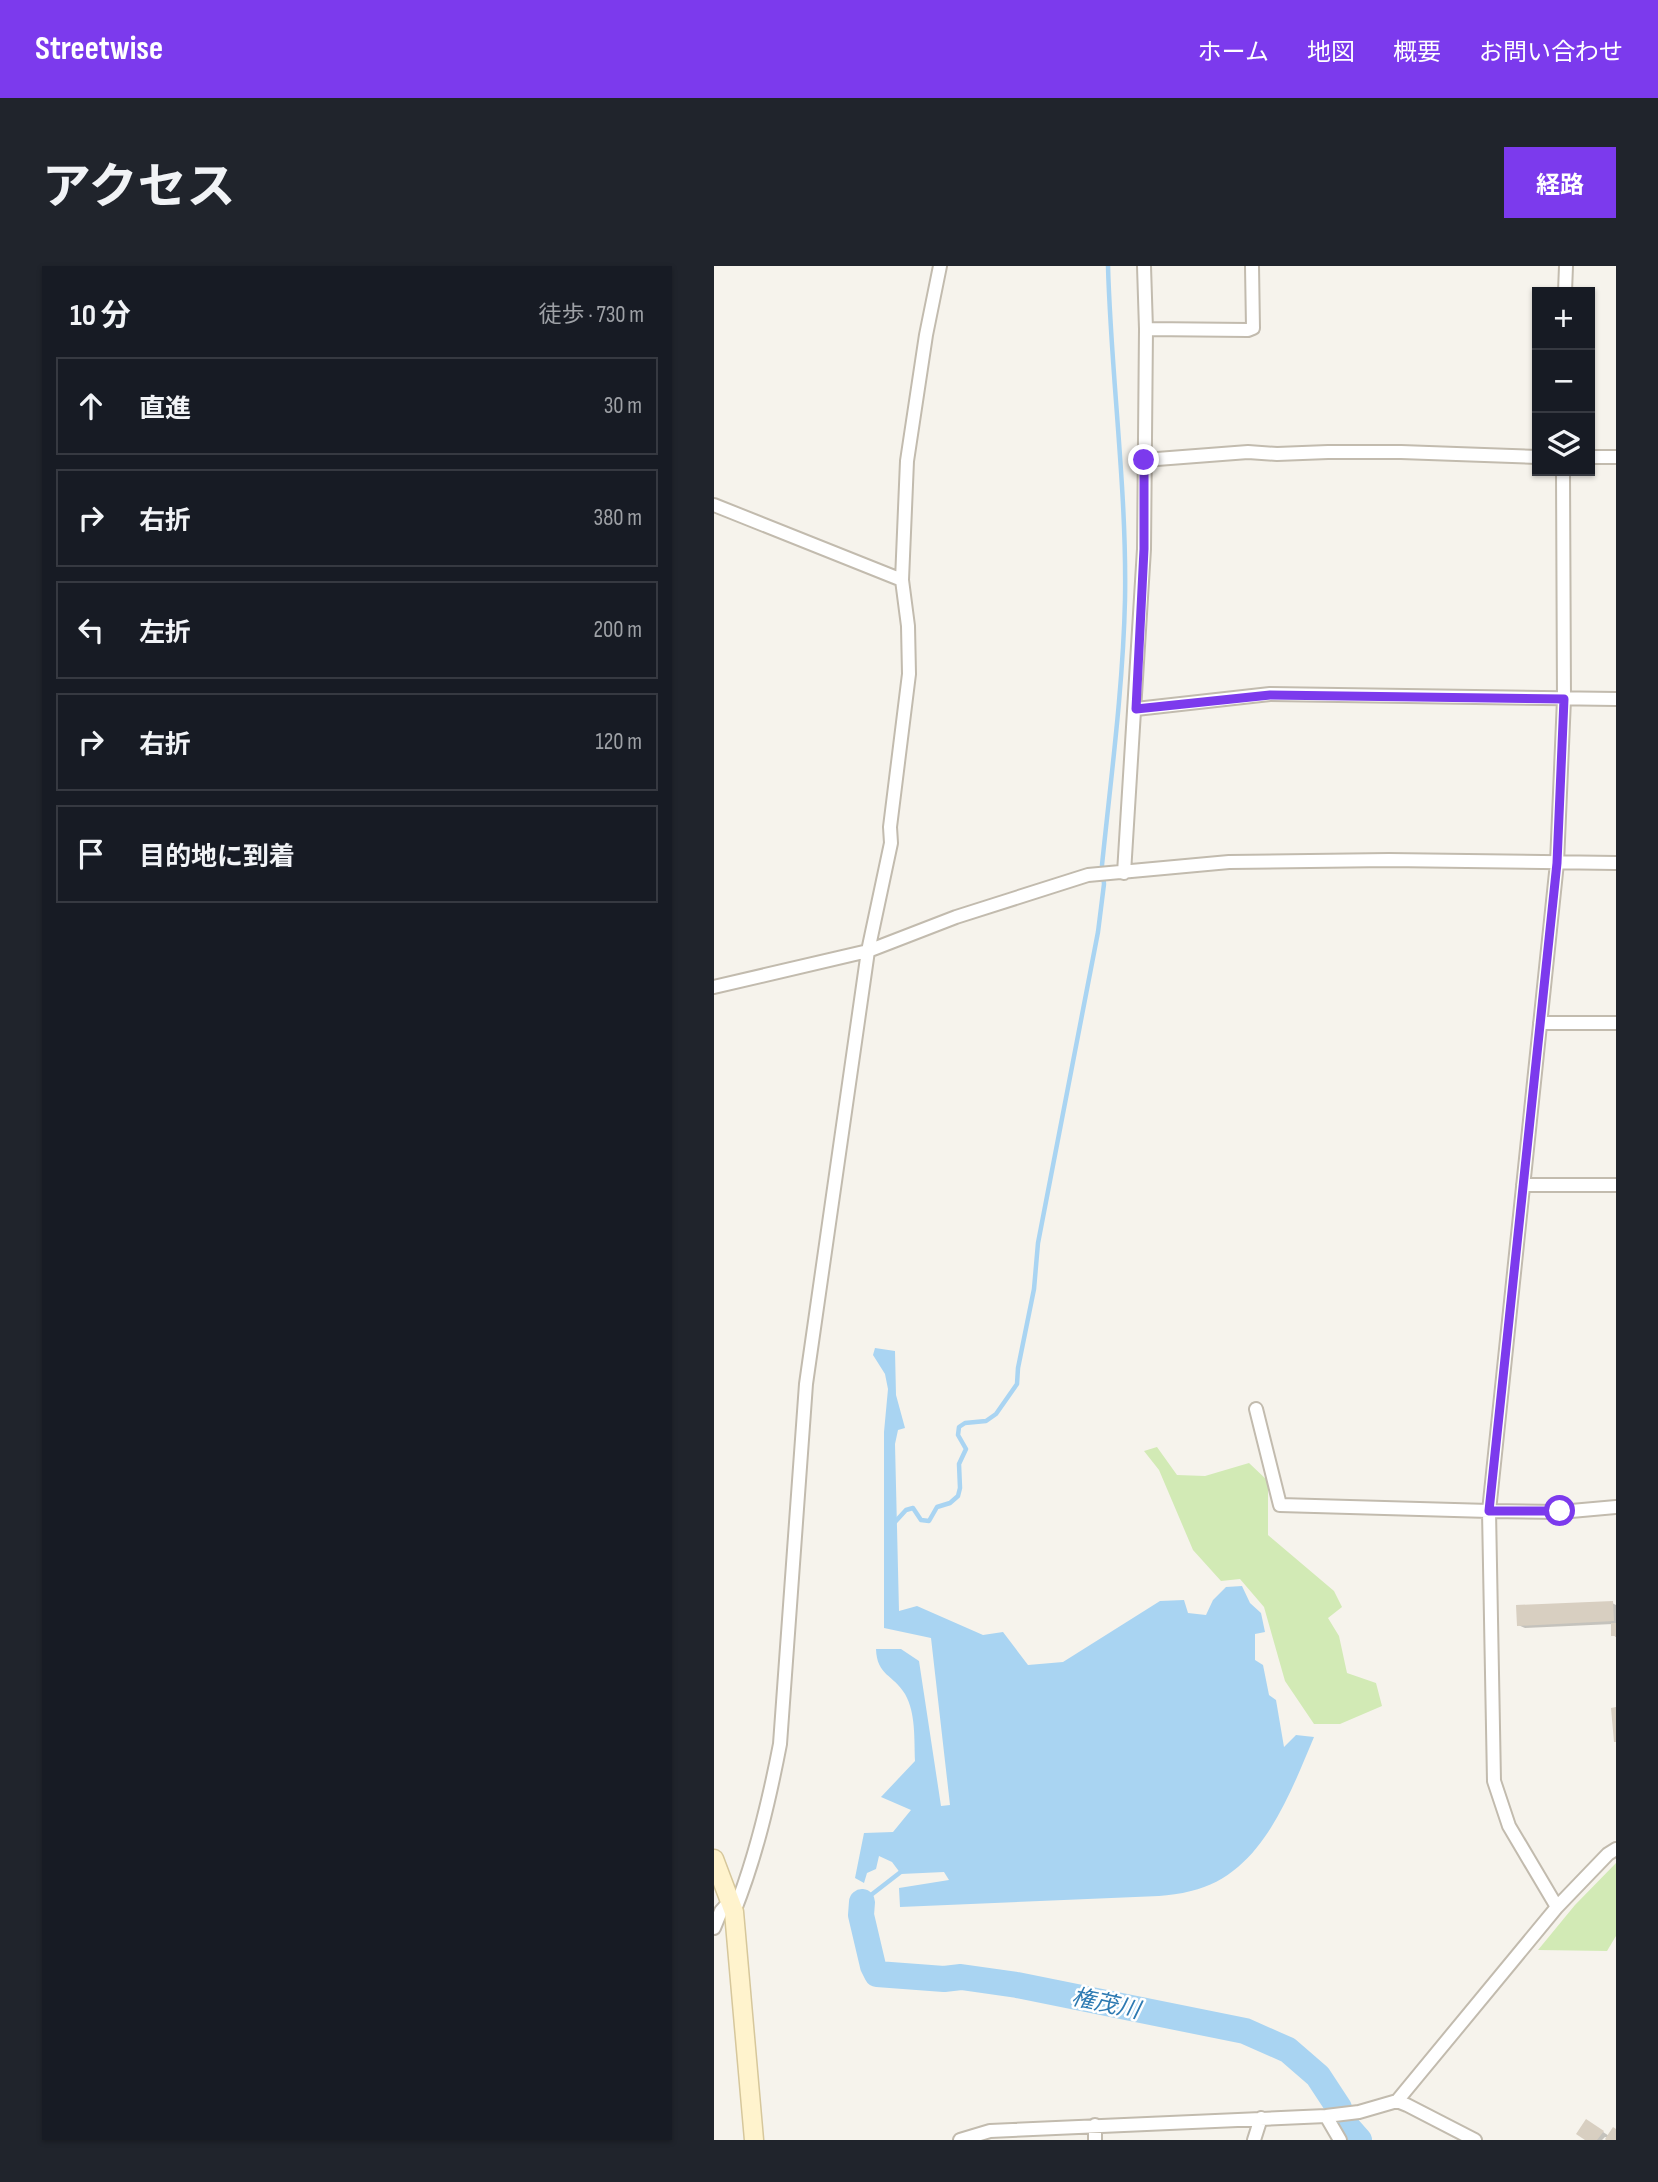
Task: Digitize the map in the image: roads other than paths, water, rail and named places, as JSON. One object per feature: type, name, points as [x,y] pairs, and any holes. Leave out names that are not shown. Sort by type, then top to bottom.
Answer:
[{"type":"main road","points":[[714,1859],[732,1906],[754,2140]]},
{"type":"street","points":[[714,1928],[720,1911],[732,1906],[748,1876],[780,1744],[806,1384],[867,951],[891,843],[890,827],[909,674],[908,626],[902,580],[907,461],[926,335],[940,266]]},
{"type":"street","points":[[1119,874],[1136,709],[1144,549],[1144,266]]},
{"type":"street","points":[[1146,329],[1253,328],[1252,266]]},
{"type":"street","points":[[1565,287],[1566,266]]},
{"type":"street","points":[[1144,460],[1248,452],[1401,452],[1532,457]]},
{"type":"street","points":[[1595,457],[1616,457]]},
{"type":"street","points":[[1557,1907],[1509,1826],[1494,1781],[1489,1511],[1557,863],[1564,699],[1563,476]]},
{"type":"street","points":[[714,505],[902,580]]},
{"type":"street","points":[[1136,709],[1270,695],[1616,699]]},
{"type":"street","points":[[714,987],[867,951],[956,917],[1088,875],[1229,862],[1389,860],[1616,863]]},
{"type":"street","points":[[1541,1023],[1616,1023]]},
{"type":"street","points":[[1523,1185],[1616,1185]]},
{"type":"street","points":[[1256,1409],[1280,1505],[1489,1511],[1560,1511],[1616,1507]]},
{"type":"street","points":[[1397,2102],[1557,1907],[1616,1849]]},
{"type":"street","points":[[960,2140],[990,2131],[1351,2113],[1397,2102],[1475,2140]]},
{"type":"street","points":[[1328,2115],[1340,2140]]},
{"type":"street","points":[[1254,2140],[1261,2119]]},
{"type":"street","points":[[1095,2125],[1095,2140]]},
{"type":"water","points":[[875,1348],[895,1351],[896,1395],[905,1428],[898,1430],[895,1444],[899,1611],[917,1606],[983,1635],[1003,1632],[1028,1665],[1063,1662],[1160,1601],[1184,1600],[1188,1613],[1206,1615],[1213,1600],[1226,1587],[1242,1586],[1250,1603],[1261,1613],[1265,1632],[1255,1634],[1255,1660],[1263,1665],[1269,1695],[1276,1700],[1284,1747],[1296,1735],[1314,1737],[1283,1807],[1269,1830],[1254,1851],[1236,1868],[1215,1882],[1191,1891],[1159,1896],[900,1907],[899,1888],[949,1880],[944,1872],[901,1874],[892,1862],[879,1856],[876,1869],[867,1873],[864,1883],[855,1878],[864,1833],[893,1832],[911,1810],[881,1797],[915,1761],[913,1718],[909,1701],[900,1687],[882,1670],[876,1649],[901,1649],[919,1661],[941,1806],[950,1805],[931,1638],[884,1628],[884,1432],[888,1389],[885,1374],[873,1355]]},
{"type":"waterway","points":[[895,1522],[906,1510],[913,1508],[921,1520],[929,1521],[937,1507],[950,1503],[958,1496],[959,1464],[966,1449],[958,1435],[959,1427],[965,1423],[986,1421],[996,1414],[1017,1384],[1034,1289],[1038,1243],[1098,932],[1125,600],[1124,517],[1108,266]]},
{"type":"waterway","points":[[862,1902],[902,1871]]},
{"type":"waterway","name":"権茂川","points":[[862,1902],[861,1915],[877,1974],[944,1979],[961,1977],[1017,1985],[1245,2031],[1288,2050],[1318,2076],[1339,2108],[1344,2123],[1359,2140]]}]
